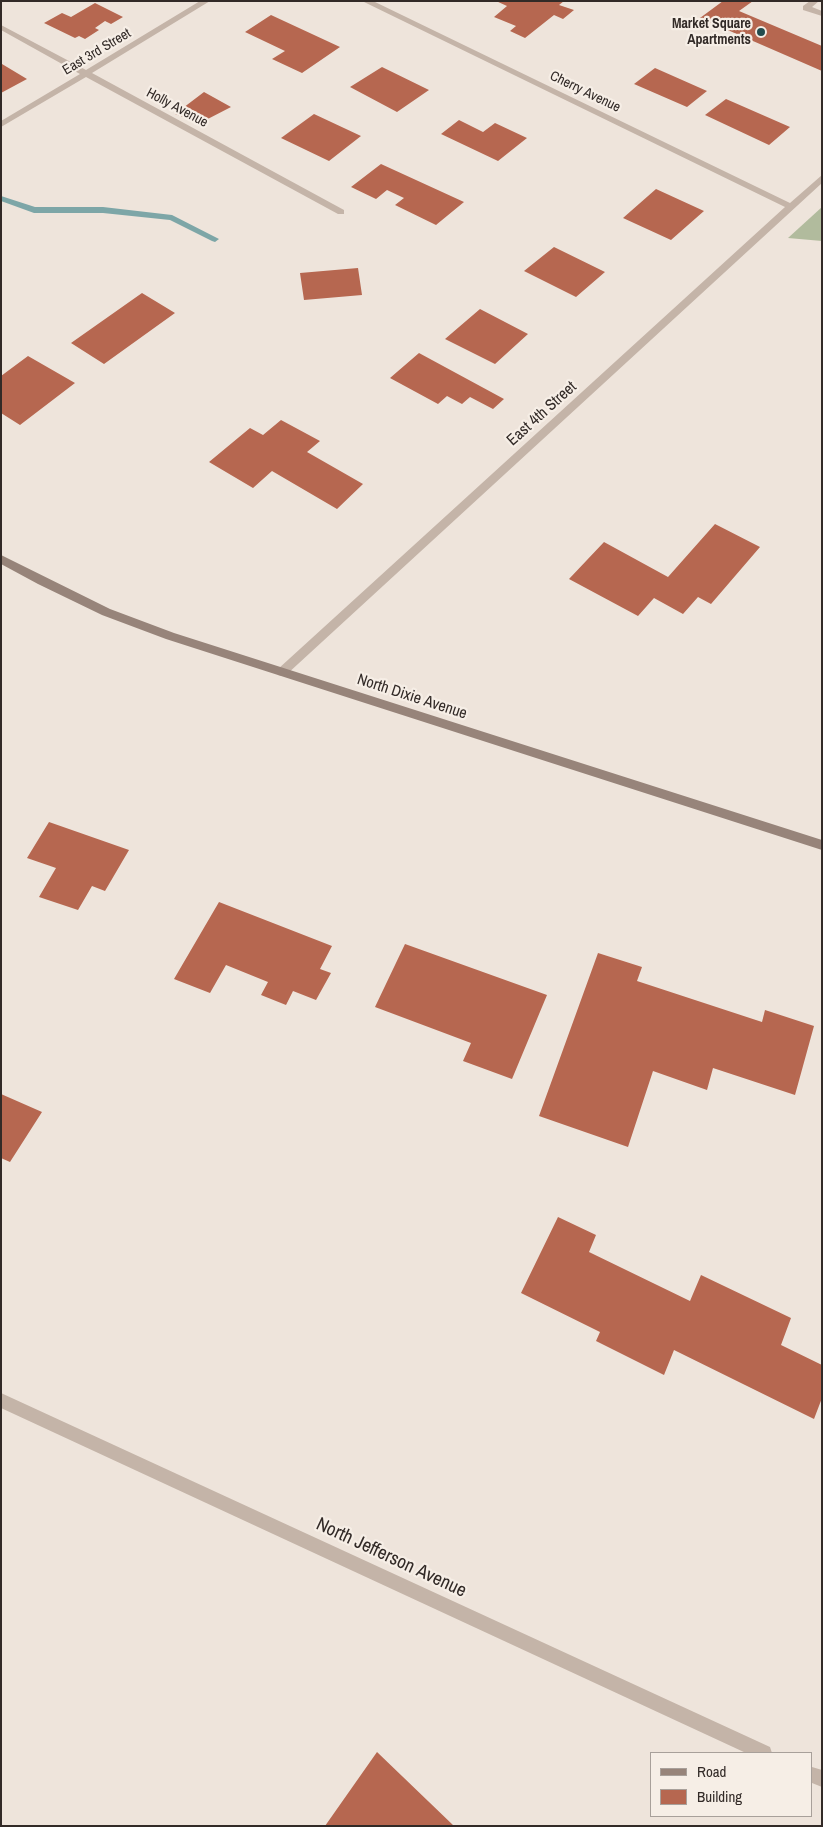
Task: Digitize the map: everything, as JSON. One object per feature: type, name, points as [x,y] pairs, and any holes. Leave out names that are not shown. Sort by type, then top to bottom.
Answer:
[{"type":"street","name":"East 3rd Street","points":[[1,124],[86,75],[206,1]]},
{"type":"street","name":"Cherry Avenue","points":[[366,1],[791,207]]},
{"type":"street","points":[[815,1],[806,8],[822,14]]},
{"type":"street","name":"Holly Avenue","points":[[1,27],[86,75],[341,212]]},
{"type":"street","name":"East 4th Street","points":[[282,672],[822,178]]},
{"type":"street","name":"North Dixie Avenue","points":[[1,559],[106,612],[170,636],[700,808],[822,845]]},
{"type":"street","name":"North Jefferson Avenue","points":[[1,1400],[762,1752]]},
{"type":"green space","points":[[822,207],[822,241],[788,238]]},
{"type":"building","points":[[496,1],[564,1],[559,5],[574,10],[563,19],[554,15],[525,38],[510,31],[516,26],[494,17],[507,6]]},
{"type":"building","name":"Market Square Apartments","points":[[723,1],[753,1],[739,11],[822,46],[822,71],[700,18]]},
{"type":"building","points":[[95,3],[123,17],[111,24],[105,21],[95,28],[99,30],[85,39],[79,36],[75,38],[44,23],[62,13],[71,17]]},
{"type":"building","points":[[271,15],[340,47],[302,73],[272,59],[285,51],[245,32]]},
{"type":"building","points":[[2,64],[27,79],[1,93]]},
{"type":"building","points":[[382,67],[429,90],[397,112],[350,87]]},
{"type":"building","points":[[655,68],[707,91],[687,107],[634,84]]},
{"type":"building","points":[[204,92],[231,107],[200,123],[175,114]]},
{"type":"building","points":[[726,99],[790,127],[769,145],[705,115]]},
{"type":"building","points":[[314,114],[361,136],[329,161],[281,138]]},
{"type":"building","points":[[459,120],[483,132],[495,123],[527,138],[498,161],[441,134]]},
{"type":"building","points":[[381,164],[464,202],[436,225],[395,205],[404,198],[387,190],[376,199],[351,187]]},
{"type":"building","points":[[656,189],[704,211],[671,240],[623,218]]},
{"type":"building","points":[[554,247],[605,272],[576,297],[524,271]]},
{"type":"building","points":[[358,268],[362,295],[304,300],[300,273]]},
{"type":"building","points":[[142,293],[175,313],[104,364],[71,343]]},
{"type":"building","points":[[480,309],[528,334],[495,364],[445,339]]},
{"type":"building","points":[[419,353],[504,399],[493,409],[470,397],[462,404],[447,396],[438,404],[390,378]]},
{"type":"building","points":[[28,356],[75,383],[20,425],[1,413],[1,376]]},
{"type":"building","points":[[281,420],[320,441],[307,452],[363,484],[337,509],[272,471],[253,488],[209,462],[250,428],[263,435]]},
{"type":"building","points":[[715,524],[760,547],[711,604],[698,597],[683,614],[654,598],[638,616],[569,579],[604,542],[668,577]]},
{"type":"building","points":[[49,822],[129,850],[105,891],[92,886],[78,910],[39,897],[56,868],[27,858]]},
{"type":"building","points":[[219,902],[332,946],[320,969],[331,973],[316,1000],[293,991],[286,1005],[261,995],[268,982],[226,965],[210,993],[174,979]]},
{"type":"building","points":[[405,944],[547,995],[512,1079],[463,1061],[471,1043],[375,1007]]},
{"type":"building","points":[[598,953],[642,967],[637,981],[762,1022],[765,1010],[814,1026],[795,1095],[713,1068],[707,1090],[653,1071],[628,1147],[539,1116]]},
{"type":"building","points":[[1,1094],[42,1112],[10,1162],[1,1158]]},
{"type":"building","points":[[558,1217],[596,1235],[589,1252],[690,1301],[701,1275],[791,1318],[781,1345],[822,1365],[822,1398],[814,1419],[674,1350],[664,1375],[596,1341],[600,1332],[521,1293]]},
{"type":"building","points":[[377,1752],[454,1826],[325,1826]]},
{"type":"waterway","points":[[1,198],[34,210],[103,210],[172,218],[215,239]]},
{"type":"place","name":"Market Square Apartments","points":[[761,32]]}]
